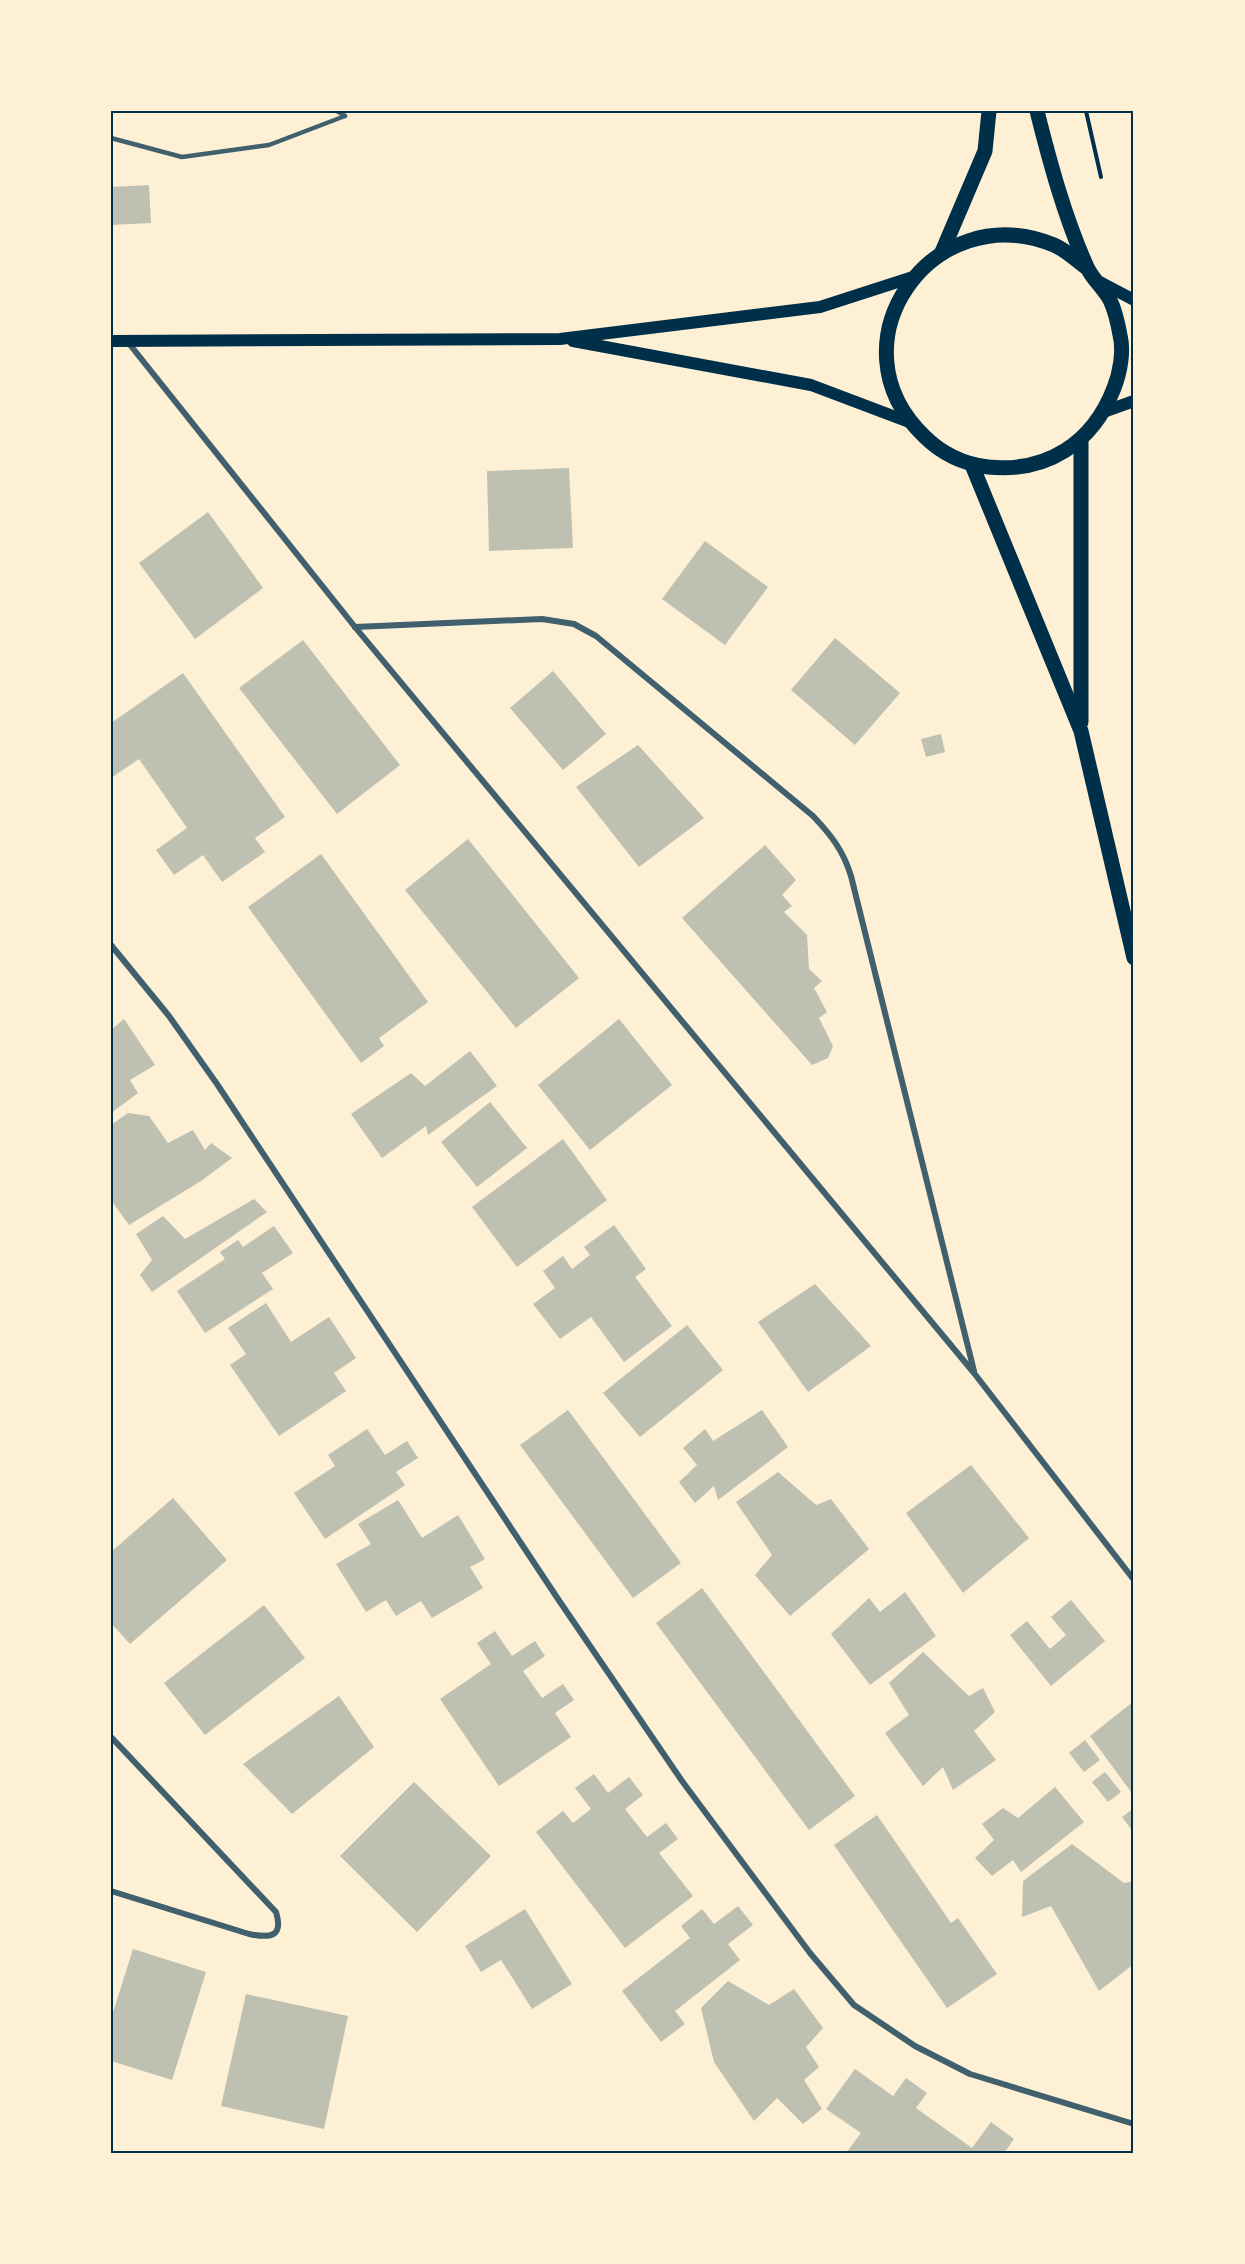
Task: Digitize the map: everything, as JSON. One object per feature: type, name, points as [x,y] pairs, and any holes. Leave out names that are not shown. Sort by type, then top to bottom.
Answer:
[{"type":"main road","points":[[942,252],[985,151],[989,111]]},
{"type":"main road","points":[[1037,111],[1048,155],[1092,275],[1110,300],[1121,337],[1119,375],[1106,411],[1081,441],[1048,461],[1010,469],[972,465],[937,448],[909,422],[891,388],[886,349],[893,311],[913,277],[942,252],[979,237],[1018,235],[1055,246],[1092,275],[1134,300]]},
{"type":"main road","points":[[111,341],[560,339],[820,307],[913,277]]},
{"type":"main road","points":[[560,339],[811,386],[909,422]]},
{"type":"main road","points":[[1106,411],[1134,400]]},
{"type":"main road","points":[[1081,441],[1082,731]]},
{"type":"main road","points":[[972,465],[1082,731],[1134,958]]},
{"type":"street","points":[[127,341],[355,627],[975,1373],[1134,1580]]},
{"type":"street","points":[[355,627],[542,619],[574,624],[596,636],[813,816],[831,835],[845,856],[851,876],[975,1373]]},
{"type":"street","points":[[111,945],[169,1016],[217,1084],[558,1599],[682,1781],[810,1953],[854,2005],[915,2046],[970,2074],[1134,2124]]},
{"type":"street","points":[[111,1737],[276,1912],[279,1922],[272,1936],[265,1937],[111,1891]]},
{"type":"lane","points":[[111,138],[182,158],[269,145],[345,116],[337,111]]},
{"type":"path","points":[[1086,111],[1101,177]]},
{"type":"building","points":[[149,185],[151,223],[111,225],[111,187]]},
{"type":"building","points":[[569,468],[573,548],[489,551],[487,471]]},
{"type":"building","points":[[208,512],[263,588],[195,639],[139,563]]},
{"type":"building","points":[[705,541],[768,587],[725,645],[662,599]]},
{"type":"building","points":[[835,638],[900,693],[855,745],[791,690]]},
{"type":"building","points":[[303,640],[400,765],[337,814],[239,688]]},
{"type":"building","points":[[553,671],[606,734],[563,770],[510,708]]},
{"type":"building","points":[[183,673],[285,817],[255,838],[265,852],[222,882],[203,855],[174,875],[156,850],[187,828],[139,759],[111,778],[111,723]]},
{"type":"building","points":[[941,734],[945,752],[926,757],[921,739]]},
{"type":"building","points":[[638,745],[704,818],[639,867],[576,787]]},
{"type":"building","points":[[468,839],[579,978],[516,1028],[405,890]]},
{"type":"building","points":[[765,845],[796,880],[782,895],[792,906],[784,912],[807,935],[809,969],[822,981],[814,988],[827,1012],[819,1018],[833,1046],[828,1058],[812,1065],[682,918]]},
{"type":"building","points":[[321,854],[428,1002],[379,1038],[384,1046],[361,1063],[248,907]]},
{"type":"building","points":[[124,1019],[155,1065],[130,1080],[138,1093],[111,1113],[111,1030]]},
{"type":"building","points":[[619,1019],[672,1085],[590,1150],[538,1085]]},
{"type":"building","points":[[470,1051],[497,1086],[428,1135],[426,1126],[382,1158],[351,1114],[411,1073],[425,1086]]},
{"type":"building","points":[[490,1102],[527,1148],[477,1187],[441,1142]]},
{"type":"building","points":[[128,1113],[149,1116],[168,1143],[193,1130],[205,1150],[211,1143],[232,1158],[201,1181],[129,1225],[111,1200],[111,1125]]},
{"type":"building","points":[[563,1139],[607,1200],[517,1267],[472,1207]]},
{"type":"building","points":[[254,1199],[267,1212],[152,1292],[140,1275],[152,1260],[136,1234],[163,1216],[185,1239]]},
{"type":"building","points":[[614,1225],[646,1269],[635,1277],[672,1326],[624,1362],[591,1317],[560,1339],[533,1304],[555,1288],[543,1271],[563,1256],[572,1269],[590,1255],[584,1247]]},
{"type":"building","points":[[274,1226],[293,1253],[262,1273],[273,1289],[205,1333],[177,1291],[225,1259],[220,1252],[238,1240],[243,1247]]},
{"type":"building","points":[[815,1284],[871,1346],[808,1392],[758,1322]]},
{"type":"building","points":[[266,1303],[291,1342],[329,1317],[356,1358],[334,1373],[346,1391],[279,1436],[230,1365],[246,1354],[228,1328]]},
{"type":"building","points":[[687,1325],[723,1370],[640,1437],[603,1393]]},
{"type":"building","points":[[568,1410],[681,1563],[633,1598],[520,1445]]},
{"type":"building","points":[[762,1410],[788,1447],[718,1500],[714,1486],[695,1503],[679,1482],[697,1465],[683,1448],[705,1429],[713,1441]]},
{"type":"building","points":[[367,1429],[385,1455],[407,1441],[418,1458],[396,1472],[405,1485],[325,1539],[294,1493],[335,1466],[328,1455]]},
{"type":"building","points":[[971,1465],[1029,1538],[963,1593],[906,1513]]},
{"type":"building","points":[[778,1472],[816,1505],[831,1499],[869,1549],[790,1616],[755,1575],[772,1555],[736,1502]]},
{"type":"building","points":[[173,1498],[227,1560],[130,1644],[111,1623],[111,1552]]},
{"type":"building","points":[[398,1500],[422,1538],[458,1515],[485,1559],[470,1567],[483,1588],[432,1618],[421,1601],[396,1616],[386,1600],[366,1612],[336,1564],[371,1544],[358,1524]]},
{"type":"building","points":[[702,1588],[855,1796],[809,1830],[656,1623]]},
{"type":"building","points":[[905,1592],[936,1636],[870,1685],[831,1634],[869,1598],[880,1612]]},
{"type":"building","points":[[1071,1600],[1105,1641],[1051,1686],[1010,1635],[1027,1621],[1050,1649],[1066,1635],[1051,1617]]},
{"type":"building","points":[[264,1605],[305,1658],[205,1735],[164,1683]]},
{"type":"building","points":[[495,1631],[512,1656],[535,1641],[545,1656],[523,1671],[542,1698],[563,1684],[574,1700],[555,1713],[571,1737],[499,1786],[440,1699],[491,1664],[477,1643]]},
{"type":"building","points":[[923,1652],[969,1696],[983,1688],[995,1712],[974,1731],[996,1760],[953,1790],[943,1767],[923,1786],[885,1733],[909,1715],[889,1683]]},
{"type":"building","points":[[339,1696],[374,1747],[292,1814],[243,1764]]},
{"type":"building","points":[[1134,1701],[1134,1796],[1090,1736]]},
{"type":"building","points":[[1085,1740],[1100,1760],[1084,1772],[1069,1753]]},
{"type":"building","points":[[1105,1772],[1121,1792],[1108,1802],[1092,1782]]},
{"type":"building","points":[[594,1774],[608,1793],[629,1777],[643,1795],[625,1809],[647,1837],[666,1823],[678,1839],[659,1853],[693,1896],[625,1948],[536,1832],[563,1811],[573,1823],[591,1809],[575,1788]]},
{"type":"building","points":[[414,1782],[491,1856],[417,1932],[340,1856]]},
{"type":"building","points":[[1055,1787],[1084,1822],[1021,1872],[1013,1860],[992,1876],[975,1858],[994,1840],[982,1824],[1003,1808],[1018,1818]]},
{"type":"building","points":[[1134,1808],[1134,1833],[1122,1817]]},
{"type":"building","points":[[877,1815],[951,1923],[958,1918],[997,1974],[947,2008],[834,1845]]},
{"type":"building","points":[[1072,1844],[1124,1883],[1134,1881],[1134,1964],[1099,1991],[1051,1906],[1022,1917],[1023,1881]]},
{"type":"building","points":[[738,1906],[753,1925],[728,1944],[740,1960],[675,2011],[685,2024],[661,2042],[622,1991],[690,1938],[681,1926],[702,1909],[714,1924]]},
{"type":"building","points":[[525,1909],[572,1984],[532,2009],[501,1960],[481,1972],[465,1946]]},
{"type":"building","points":[[133,1949],[206,1972],[172,2080],[111,2061],[111,2019]]},
{"type":"building","points":[[728,1981],[769,2005],[794,1989],[823,2028],[806,2047],[819,2067],[804,2080],[822,2109],[803,2124],[777,2098],[754,2121],[714,2062],[701,2008]]},
{"type":"building","points":[[246,1994],[348,2016],[324,2129],[221,2106]]},
{"type":"building","points":[[855,2069],[893,2096],[906,2078],[927,2093],[916,2108],[972,2148],[991,2122],[1014,2139],[1004,2153],[846,2153],[861,2133],[826,2109]]}]
